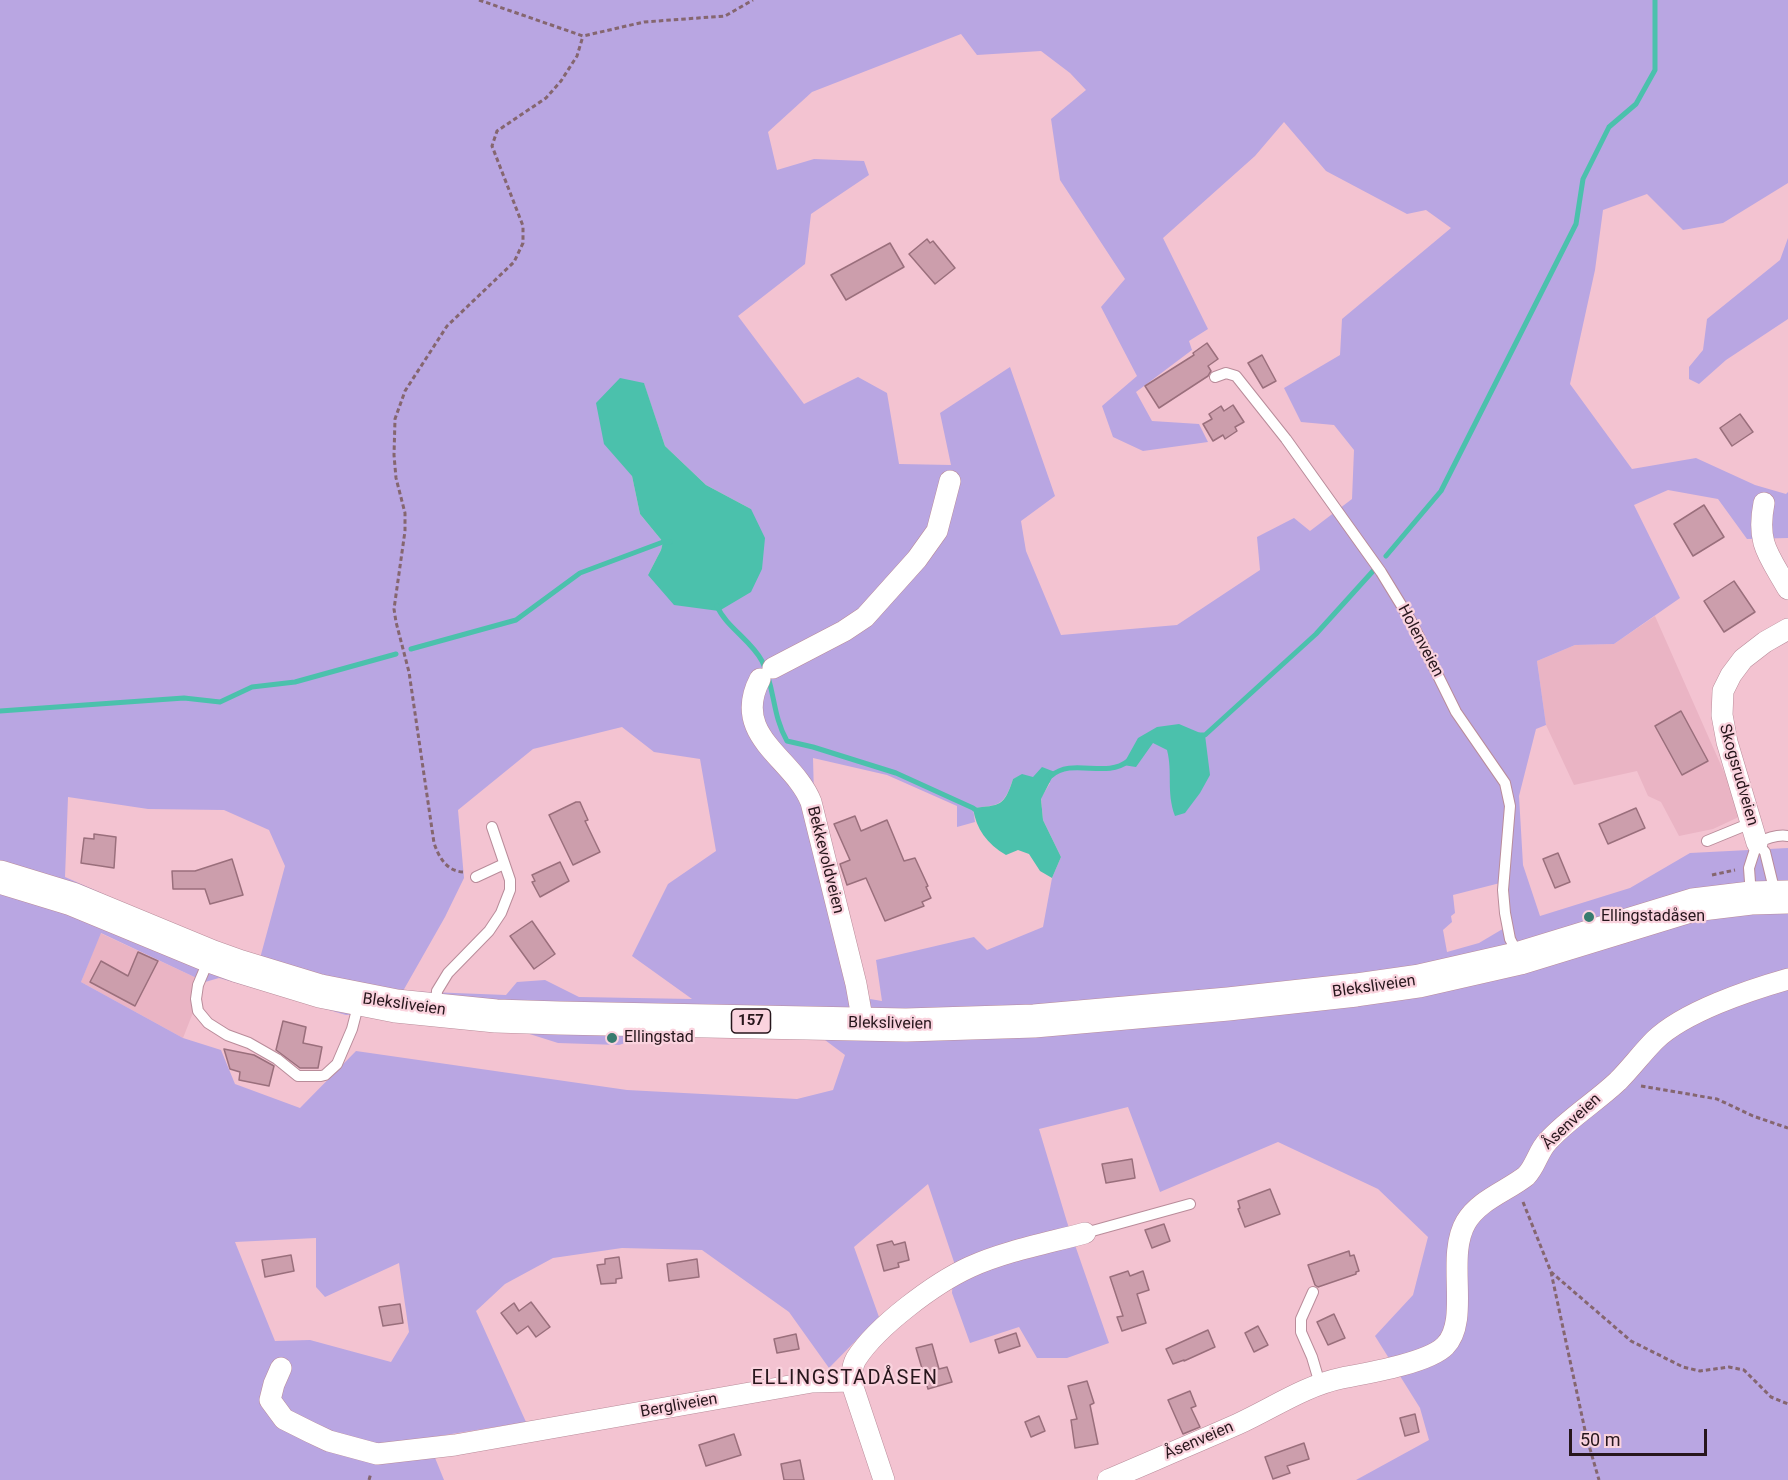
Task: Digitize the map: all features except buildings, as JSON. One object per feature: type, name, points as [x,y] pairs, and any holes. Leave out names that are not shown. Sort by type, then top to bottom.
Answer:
[{"type":"main road","name":"Bleksliveien","points":[[0,877],[72,899],[210,956],[291,982],[359,999],[496,1016],[863,1023],[956,1024],[1034,1021],[1356,990],[1419,981],[1520,958],[1693,905],[1771,897]]},
{"type":"street","name":"Bekkevoldveien","points":[[863,1023],[856,984],[811,802],[801,782],[769,750],[757,732],[753,703],[767,674],[865,617],[917,559],[937,531],[950,481]]},
{"type":"street","points":[[1764,503],[1760,529],[1763,542],[1788,589]]},
{"type":"street","name":"Skogsrudveien","points":[[1754,833],[1727,742],[1722,715],[1723,691],[1731,675],[1743,660],[1765,642],[1788,629]]},
{"type":"street","name":"Åsenveien","points":[[1108,1480],[1240,1423],[1320,1384],[1437,1353],[1451,1339],[1456,1321],[1456,1252],[1459,1236],[1466,1221],[1475,1210],[1532,1170],[1546,1142],[1617,1082],[1655,1040],[1676,1024],[1744,993],[1788,979]]},
{"type":"street","points":[[884,1480],[850,1381],[852,1368],[866,1346],[896,1317],[957,1273],[983,1261],[1085,1233]]},
{"type":"street","name":"Bergliveien","points":[[281,1368],[270,1400],[284,1419],[329,1441],[377,1454],[455,1445],[812,1382],[850,1381]]},
{"type":"lane","name":"Holenveien","points":[[1215,377],[1226,373],[1236,376],[1286,439],[1381,572],[1411,621],[1456,712],[1505,783],[1510,806],[1503,890],[1504,913],[1510,939],[1520,958]]},
{"type":"lane","points":[[436,1010],[437,991],[448,973],[489,931],[501,913],[510,890],[510,880],[492,827]]},
{"type":"lane","points":[[1707,841],[1754,833],[1769,837],[1788,836]]},
{"type":"lane","name":"Skogsrudveien","points":[[1754,833],[1765,852],[1770,868],[1771,897]]},
{"type":"lane","name":"Skogsrudveien","points":[[1754,833],[1749,868],[1771,897]]},
{"type":"lane","points":[[476,877],[504,864]]},
{"type":"lane","points":[[210,956],[198,986],[196,999],[198,1011],[208,1023],[227,1035],[249,1043],[277,1059],[298,1076],[325,1075],[337,1064],[352,1029],[359,999]]},
{"type":"lane","points":[[1085,1233],[1190,1204]]},
{"type":"lane","points":[[1313,1292],[1301,1318],[1301,1332],[1320,1384]]},
{"type":"path","points":[[479,0],[583,36],[644,22],[725,16],[753,0]]},
{"type":"path","points":[[476,877],[465,872],[455,872],[448,867],[442,861],[434,843],[409,672],[394,609],[405,531],[405,513],[395,466],[395,419],[405,391],[447,326],[514,262],[523,243],[523,226],[492,146],[497,131],[546,98],[561,81],[577,57],[583,36]]},
{"type":"path","points":[[1617,1082],[1716,1099],[1753,1116],[1788,1128]]},
{"type":"path","points":[[1515,1184],[1551,1272],[1586,1435],[1599,1480]]},
{"type":"path","points":[[1551,1272],[1632,1341],[1683,1367],[1700,1371],[1730,1367],[1744,1370],[1771,1397],[1788,1404]]},
{"type":"shaded area","points":[[0,0],[1788,0],[1788,183],[1723,223],[1683,230],[1647,194],[1603,210],[1595,270],[1570,384],[1632,469],[1696,458],[1755,485],[1786,494],[1788,492],[1788,538],[1747,539],[1718,499],[1668,490],[1634,505],[1680,598],[1614,644],[1575,645],[1537,661],[1546,725],[1536,729],[1519,796],[1523,865],[1540,916],[1630,888],[1690,853],[1788,848],[1788,1480],[1356,1480],[1429,1440],[1420,1408],[1375,1336],[1413,1295],[1428,1237],[1378,1189],[1278,1142],[1160,1192],[1128,1107],[1039,1129],[1067,1222],[1109,1343],[1067,1358],[1037,1358],[1019,1327],[970,1343],[952,1293],[954,1262],[928,1184],[854,1247],[879,1317],[829,1368],[789,1312],[702,1250],[622,1248],[553,1258],[505,1284],[476,1311],[526,1422],[427,1438],[444,1480],[0,1480]],"holes":[[[961,34],[977,55],[1041,51],[1070,73],[1086,90],[1051,119],[1060,180],[1125,279],[1101,307],[1137,376],[1102,406],[1113,437],[1143,451],[1208,442],[1199,424],[1152,421],[1136,392],[1192,350],[1189,341],[1208,329],[1163,238],[1255,156],[1284,122],[1326,171],[1407,214],[1426,210],[1451,228],[1342,319],[1340,355],[1284,388],[1301,422],[1334,425],[1354,450],[1352,499],[1310,531],[1294,518],[1257,537],[1260,570],[1177,625],[1061,635],[1026,551],[1021,521],[1055,496],[1010,367],[940,413],[951,465],[899,464],[887,393],[858,377],[804,404],[738,316],[805,264],[811,214],[869,175],[864,161],[814,159],[777,170],[768,132],[812,92]],[[644,384],[665,446],[706,485],[751,509],[648,575],[663,542],[640,514],[632,476]],[[622,727],[654,752],[700,759],[716,851],[668,884],[632,956],[692,999],[579,997],[545,980],[517,982],[506,995],[403,991],[445,917],[464,878],[458,810],[533,749]],[[813,758],[887,775],[957,806],[957,827],[975,822],[973,808],[995,805],[1004,799],[1013,779],[1022,775],[1050,783],[1041,798],[1043,820],[1061,857],[1052,878],[1043,927],[987,950],[974,937],[876,960],[882,1001],[852,996],[815,834]],[[68,797],[148,809],[224,810],[269,830],[285,866],[259,962],[65,877]],[[1504,882],[1506,927],[1479,943],[1447,952],[1443,930],[1452,922],[1451,916],[1455,913],[1453,895]],[[101,933],[205,982],[219,978],[346,1015],[369,1014],[517,1030],[558,1043],[619,1045],[658,1032],[821,1037],[845,1055],[833,1090],[797,1099],[627,1090],[356,1051],[300,1108],[235,1084],[221,1050],[183,1038],[81,982]],[[316,1238],[316,1287],[325,1297],[399,1263],[409,1332],[391,1362],[310,1340],[275,1341],[235,1242]]]},
{"type":"shaded area","points":[[1788,238],[1788,319],[1726,360],[1699,384],[1689,379],[1689,367],[1703,350],[1707,319],[1780,260]]},
{"type":"shaded area","points":[[620,378],[644,383],[665,446],[706,485],[751,509],[765,538],[762,569],[751,592],[719,611],[674,605],[648,575],[663,542],[640,514],[632,476],[604,444],[596,403]]},
{"type":"shaded area","points":[[1655,616],[1743,815],[1713,829],[1679,836],[1661,802],[1648,796],[1637,771],[1574,785],[1546,725],[1537,661],[1575,645],[1614,644]]},
{"type":"shaded area","points":[[1179,724],[1205,735],[1210,775],[1185,813],[1175,816],[1172,807],[1167,750],[1153,743],[1136,767],[1123,765],[1138,738],[1157,727]]},
{"type":"shaded area","points":[[1042,767],[1055,772],[1041,799],[1043,820],[1061,857],[1052,878],[1040,871],[1029,854],[1018,850],[1006,855],[993,846],[980,829],[973,808],[1000,803],[1007,795],[1013,779],[1022,774],[1033,777]]},
{"type":"shaded area","points":[[100,933],[205,982],[183,1038],[81,982]]},
{"type":"waterway","points":[[1386,556],[1441,491],[1576,224],[1583,179],[1609,127],[1636,104],[1655,70],[1655,0]]},
{"type":"waterway","points":[[411,649],[516,620],[580,573],[663,542],[670,542]]},
{"type":"waterway","points":[[1199,735],[1205,735],[1316,634],[1373,571]]},
{"type":"waterway","points":[[717,606],[721,614],[752,646],[762,661],[787,741],[896,773],[977,811]]},
{"type":"waterway","points":[[0,711],[184,698],[220,702],[252,687],[295,682],[396,654]]},
{"type":"waterway","points":[[1051,776],[1069,768],[1110,768],[1128,761]]},
{"type":"place","name":"Ellingstadåsen","points":[[1589,917]]},
{"type":"place","name":"Ellingstad","points":[[612,1038]]},
{"type":"district","name":"ELLINGSTADÅSEN","points":[[845,1379]]}]
